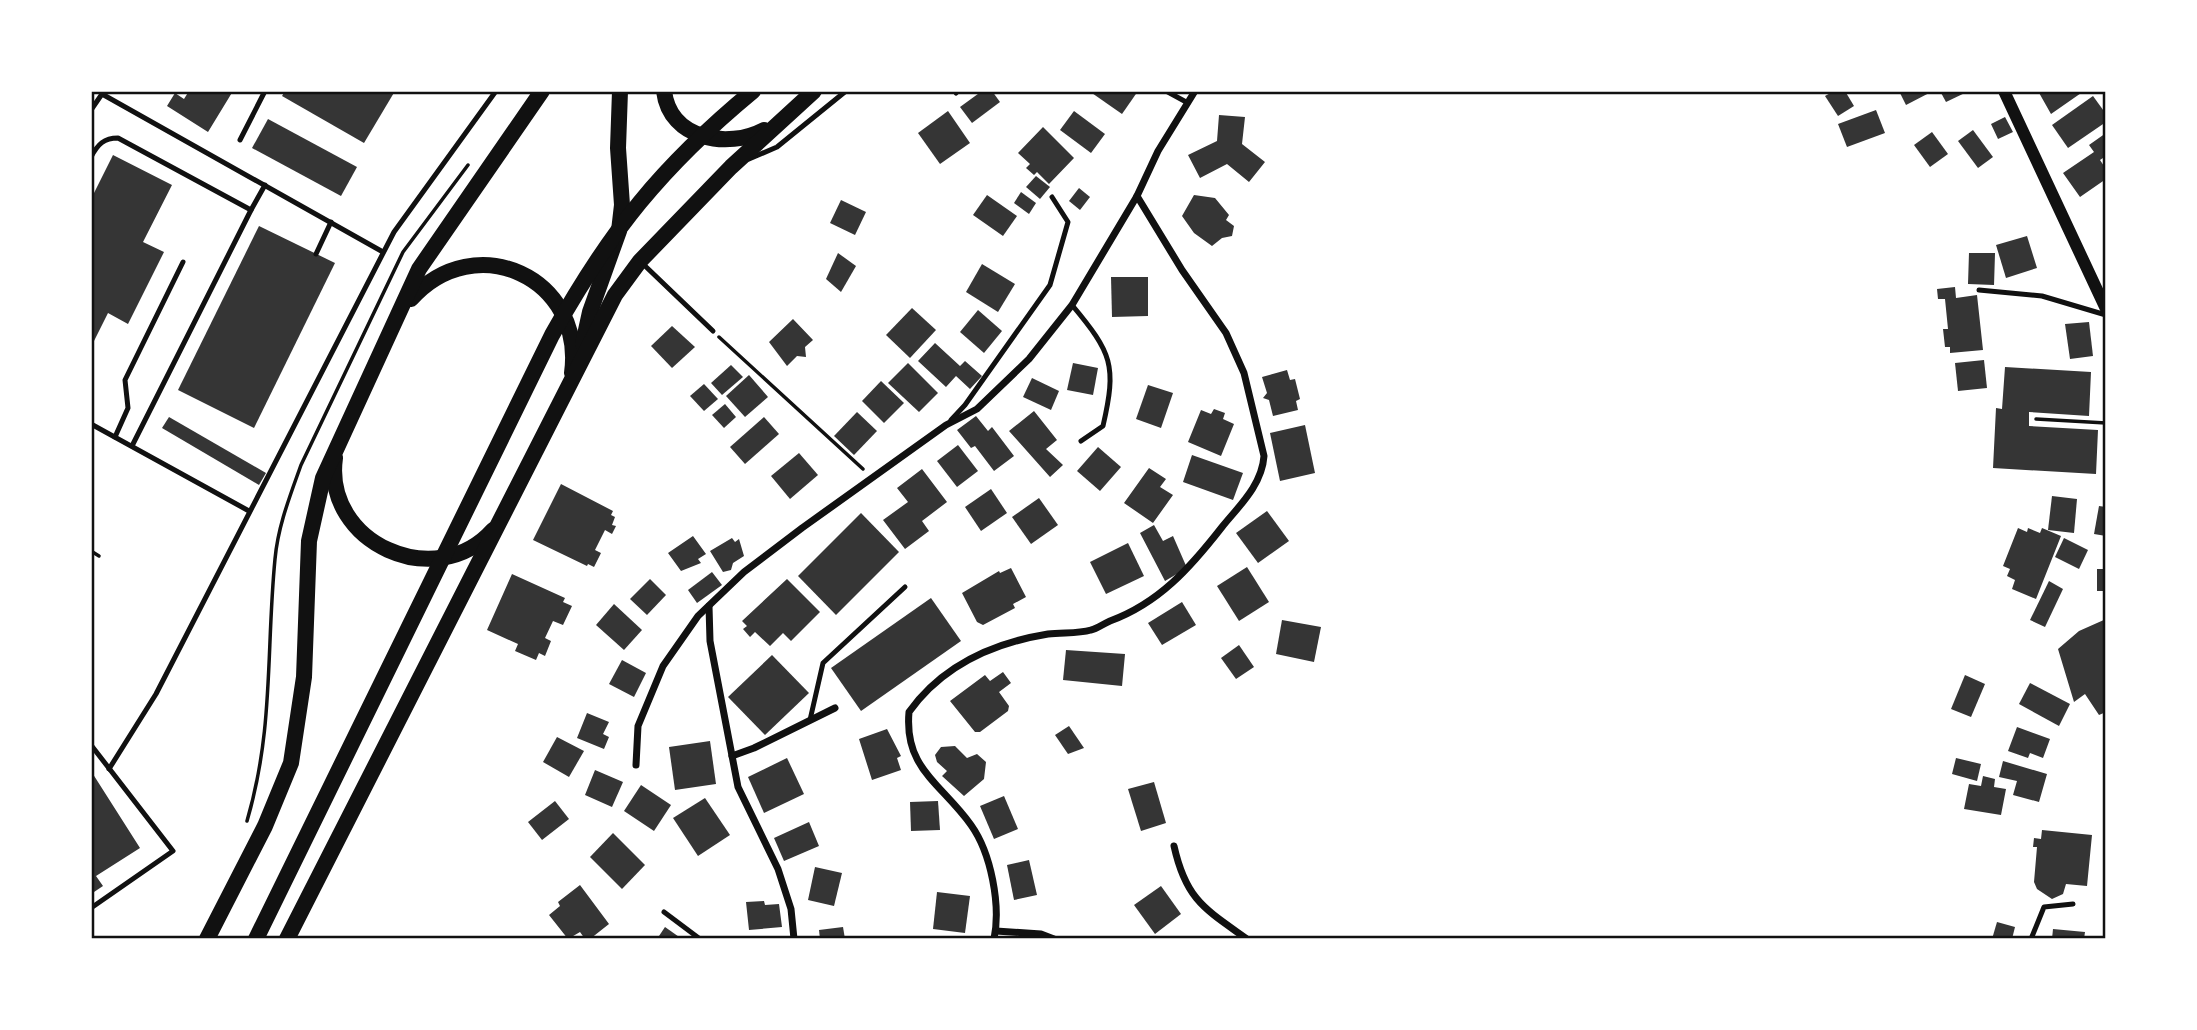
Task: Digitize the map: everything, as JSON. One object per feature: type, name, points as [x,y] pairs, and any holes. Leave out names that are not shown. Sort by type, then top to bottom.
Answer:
[{"type":"main road","points":[[207,939],[265,826],[291,763],[304,677],[309,541],[316,500],[342,430],[400,316],[419,269],[541,91]]},
{"type":"main road","points":[[564,396],[619,231],[622,205],[618,148],[620,91]]},
{"type":"main road","points":[[664,91],[673,113],[686,128],[704,138],[735,139],[754,135],[777,123]]},
{"type":"main road","points":[[256,939],[552,335],[587,272],[638,201],[676,158],[753,91]]},
{"type":"main road","points":[[287,939],[615,295],[640,261],[730,167],[814,91]]},
{"type":"main road","points":[[400,316],[421,288],[451,270],[486,264],[521,273],[550,294],[568,324],[574,359],[564,396]]},
{"type":"main road","points":[[342,430],[334,464],[340,500],[358,530],[387,551],[422,560],[457,554],[488,536],[508,508]]},
{"type":"street","points":[[636,765],[638,726],[663,666],[709,606],[744,572],[946,425],[977,409],[1012,376],[1072,305],[1137,196],[1158,150],[1195,91]]},
{"type":"street","points":[[2004,91],[2106,309]]},
{"type":"street","points":[[1054,939],[1041,934],[995,935],[989,866],[972,827],[913,757],[907,733],[909,712],[944,676],[982,651],[1015,639],[1091,630],[1129,615],[1187,572],[1256,484],[1264,456],[1244,373],[1226,333],[1182,270],[1137,196]]},
{"type":"street","points":[[709,606],[710,642],[738,787],[749,815],[778,869],[791,909],[794,939]]},
{"type":"street","points":[[732,756],[835,708]]},
{"type":"street","points":[[1174,846],[1180,876],[1200,906],[1248,939]]},
{"type":"lane","points":[[240,140],[265,91]]},
{"type":"lane","points":[[109,769],[156,694],[383,252],[422,190],[496,91]]},
{"type":"lane","points":[[730,167],[776,147],[846,91]]},
{"type":"lane","points":[[1166,91],[1188,103]]},
{"type":"lane","points":[[91,110],[100,92],[383,252]]},
{"type":"lane","points":[[91,157],[99,144],[108,138],[118,138],[251,210]]},
{"type":"lane","points":[[132,446],[265,185]]},
{"type":"lane","points":[[946,425],[965,405],[1050,285],[1068,222],[1052,197]]},
{"type":"lane","points":[[316,254],[331,222]]},
{"type":"lane","points":[[640,261],[713,331]]},
{"type":"lane","points":[[115,437],[127,412],[125,380],[183,262]]},
{"type":"lane","points":[[1979,290],[2042,296],[2106,315]]},
{"type":"lane","points":[[1072,305],[1093,330],[1110,359],[1111,378],[1104,426],[1081,441]]},
{"type":"lane","points":[[91,424],[249,511]]},
{"type":"lane","points":[[810,720],[823,663],[905,587]]},
{"type":"lane","points":[[91,745],[173,851],[91,908]]},
{"type":"lane","points":[[2031,939],[2044,907],[2073,904]]},
{"type":"lane","points":[[664,912],[700,939]]},
{"type":"path","points":[[246,824],[266,734],[275,558],[279,533],[301,465],[390,278],[419,229],[475,156]]},
{"type":"path","points":[[713,331],[873,478]]},
{"type":"path","points":[[2036,419],[2106,423]]},
{"type":"path","points":[[91,551],[99,556]]},
{"type":"building","points":[[189,91],[233,91],[208,132],[167,106],[175,93],[184,99]]},
{"type":"building","points":[[285,91],[395,91],[364,143],[282,96]]},
{"type":"building","points":[[982,91],[992,91],[1000,102],[972,123],[960,107]]},
{"type":"building","points":[[1089,91],[1138,91],[1122,114]]},
{"type":"building","points":[[1834,91],[1845,91],[1854,106],[1838,116],[1825,96]]},
{"type":"building","points":[[1899,91],[1933,91],[1906,105]]},
{"type":"building","points":[[1940,91],[1969,91],[1946,102]]},
{"type":"building","points":[[2038,91],[2059,92],[2084,91],[2051,114]]},
{"type":"building","points":[[2093,96],[2106,114],[2106,122],[2068,148],[2052,125]]},
{"type":"building","points":[[1876,110],[1885,133],[1847,147],[1838,124]]},
{"type":"building","points":[[948,111],[970,143],[940,164],[918,133]]},
{"type":"building","points":[[1074,111],[1105,134],[1091,153],[1060,130]]},
{"type":"building","points":[[1219,115],[1245,117],[1242,144],[1265,162],[1249,182],[1227,164],[1200,178],[1188,155],[1217,141]]},
{"type":"building","points":[[2005,117],[2013,132],[1998,139],[1991,124]]},
{"type":"building","points":[[268,119],[357,167],[341,196],[252,148]]},
{"type":"building","points":[[1043,127],[1074,158],[1049,184],[1037,172],[1034,175],[1026,168],[1030,164],[1018,153]]},
{"type":"building","points":[[1973,130],[1993,157],[1978,168],[1958,141]]},
{"type":"building","points":[[1932,132],[1948,154],[1930,167],[1914,145]]},
{"type":"building","points":[[2106,133],[2106,156],[2100,160],[2106,169],[2106,179],[2080,197],[2063,173],[2094,152],[2089,145]]},
{"type":"building","points":[[113,155],[172,185],[143,242],[164,252],[128,324],[108,313],[91,347],[91,199]]},
{"type":"building","points":[[1036,176],[1050,187],[1040,199],[1026,187]]},
{"type":"building","points":[[1079,188],[1090,197],[1080,210],[1069,201]]},
{"type":"building","points":[[1021,192],[1036,203],[1029,214],[1014,203]]},
{"type":"building","points":[[987,195],[1017,216],[1003,236],[973,215]]},
{"type":"building","points":[[1194,195],[1215,198],[1229,215],[1226,220],[1234,226],[1232,236],[1222,238],[1212,246],[1194,233],[1182,216]]},
{"type":"building","points":[[841,200],[866,212],[855,235],[830,223]]},
{"type":"building","points":[[259,226],[335,263],[254,428],[178,390]]},
{"type":"building","points":[[2027,236],[2037,268],[2006,278],[1996,245]]},
{"type":"building","points":[[838,253],[856,266],[841,292],[826,279]]},
{"type":"building","points":[[1969,253],[1995,253],[1994,285],[1968,284]]},
{"type":"building","points":[[982,264],[1015,284],[998,312],[966,292]]},
{"type":"building","points":[[1111,277],[1148,277],[1148,316],[1112,317]]},
{"type":"building","points":[[1955,287],[1956,298],[1977,295],[1983,350],[1950,353],[1950,347],[1945,347],[1943,329],[1948,329],[1945,299],[1938,299],[1937,289]]},
{"type":"building","points":[[912,308],[936,330],[910,358],[886,335]]},
{"type":"building","points":[[978,310],[1002,331],[984,353],[960,332]]},
{"type":"building","points":[[793,319],[813,340],[805,347],[806,357],[797,356],[787,366],[769,342]]},
{"type":"building","points":[[2089,322],[2093,356],[2070,359],[2065,324]]},
{"type":"building","points":[[672,326],[695,347],[672,368],[651,346]]},
{"type":"building","points":[[935,343],[960,366],[965,361],[982,376],[970,389],[956,376],[946,387],[918,361]]},
{"type":"building","points":[[1984,360],[1987,388],[1958,391],[1955,363]]},
{"type":"building","points":[[908,363],[938,393],[919,412],[888,383]]},
{"type":"building","points":[[1073,363],[1098,368],[1093,395],[1067,390]]},
{"type":"building","points":[[731,365],[743,377],[722,395],[711,383]]},
{"type":"building","points":[[2005,367],[2091,372],[2089,416],[2029,412],[2029,426],[2098,430],[2096,474],[1993,468],[1996,408],[2002,409]]},
{"type":"building","points":[[1287,370],[1290,380],[1295,379],[1300,399],[1296,401],[1298,410],[1273,416],[1269,400],[1263,398],[1267,393],[1262,377]]},
{"type":"building","points":[[749,375],[768,397],[745,417],[726,396]]},
{"type":"building","points":[[1032,378],[1059,391],[1051,410],[1023,397]]},
{"type":"building","points":[[881,381],[904,403],[884,423],[862,401]]},
{"type":"building","points":[[704,384],[718,399],[704,411],[690,396]]},
{"type":"building","points":[[1148,385],[1173,393],[1161,428],[1136,419]]},
{"type":"building","points":[[725,404],[736,417],[724,428],[712,415]]},
{"type":"building","points":[[1214,409],[1225,413],[1223,419],[1234,424],[1221,456],[1188,442],[1201,410],[1211,414]]},
{"type":"building","points":[[1034,411],[1057,440],[1046,449],[1063,465],[1050,477],[1009,431]]},
{"type":"building","points":[[857,412],[877,431],[854,455],[834,436]]},
{"type":"building","points":[[976,416],[988,431],[992,427],[1014,456],[994,471],[975,446],[971,448],[957,430]]},
{"type":"building","points":[[169,417],[266,473],[259,485],[162,428]]},
{"type":"building","points":[[764,417],[779,434],[745,464],[730,447]]},
{"type":"building","points":[[1305,425],[1315,473],[1280,481],[1270,433]]},
{"type":"building","points":[[958,445],[978,471],[957,487],[937,461]]},
{"type":"building","points":[[1098,447],[1121,467],[1100,491],[1077,471]]},
{"type":"building","points":[[799,453],[818,475],[790,499],[771,476]]},
{"type":"building","points":[[1192,455],[1243,473],[1233,500],[1183,482]]},
{"type":"building","points":[[1149,468],[1166,479],[1160,487],[1173,495],[1153,523],[1124,503]]},
{"type":"building","points":[[922,469],[947,502],[922,521],[929,531],[905,549],[883,520],[908,502],[897,488]]},
{"type":"building","points":[[561,484],[613,511],[611,515],[615,517],[612,525],[616,526],[612,534],[605,530],[595,550],[601,553],[594,567],[533,540]]},
{"type":"building","points":[[991,489],[1007,513],[981,531],[965,507]]},
{"type":"building","points":[[2052,496],[2077,499],[2074,533],[2048,530]]},
{"type":"building","points":[[1039,498],[1058,525],[1031,544],[1012,517]]},
{"type":"building","points":[[2099,506],[2106,507],[2106,536],[2094,534]]},
{"type":"building","points":[[1267,511],[1289,541],[1258,563],[1236,533]]},
{"type":"building","points":[[861,513],[899,552],[836,615],[798,576]]},
{"type":"building","points":[[1154,525],[1163,541],[1173,536],[1187,568],[1165,581],[1140,533]]},
{"type":"building","points":[[2018,528],[2027,532],[2028,528],[2040,533],[2042,528],[2061,536],[2036,599],[2012,589],[2015,580],[2007,576],[2010,569],[2003,566]]},
{"type":"building","points":[[693,536],[706,554],[698,559],[701,563],[681,571],[668,553]]},
{"type":"building","points":[[732,538],[735,542],[739,539],[744,556],[733,563],[731,570],[723,572],[710,551]]},
{"type":"building","points":[[2064,538],[2088,550],[2079,569],[2055,557]]},
{"type":"building","points":[[1128,543],[1144,576],[1106,594],[1090,562]]},
{"type":"building","points":[[1247,567],[1269,602],[1239,621],[1217,586]]},
{"type":"building","points":[[1011,568],[1026,597],[1013,604],[1015,608],[983,625],[977,622],[962,593],[999,571],[1000,573]]},
{"type":"building","points":[[2097,569],[2106,569],[2106,591],[2097,591]]},
{"type":"building","points":[[712,572],[722,585],[697,603],[688,590]]},
{"type":"building","points":[[512,574],[565,598],[563,602],[572,606],[563,625],[553,621],[545,638],[551,641],[545,656],[539,653],[536,660],[515,651],[518,644],[487,630]]},
{"type":"building","points":[[650,579],[666,595],[647,615],[630,599]]},
{"type":"building","points":[[787,579],[820,612],[791,641],[783,633],[770,646],[755,632],[750,637],[743,629],[747,626],[742,621]]},
{"type":"building","points":[[2049,581],[2063,589],[2045,627],[2030,620]]},
{"type":"building","points":[[931,598],[961,641],[861,711],[831,668]]},
{"type":"building","points":[[1182,602],[1196,625],[1162,645],[1148,623]]},
{"type":"building","points":[[614,604],[642,630],[624,650],[596,625]]},
{"type":"building","points":[[2106,619],[2106,712],[2099,715],[2085,694],[2074,702],[2058,649],[2079,631]]},
{"type":"building","points":[[1282,620],[1321,627],[1314,662],[1276,654]]},
{"type":"building","points":[[1239,645],[1254,667],[1236,679],[1221,658]]},
{"type":"building","points":[[1066,650],[1125,654],[1122,686],[1063,680]]},
{"type":"building","points":[[772,655],[809,693],[765,735],[728,697]]},
{"type":"building","points":[[622,660],[646,673],[634,697],[609,684]]},
{"type":"building","points":[[1003,672],[1011,683],[999,692],[1009,706],[1008,711],[980,732],[975,732],[950,701],[985,675],[990,681]]},
{"type":"building","points":[[1965,675],[1985,684],[1971,717],[1951,709]]},
{"type":"building","points":[[2030,683],[2070,704],[2059,726],[2019,704]]},
{"type":"building","points":[[587,713],[609,722],[603,734],[609,737],[604,749],[577,738]]},
{"type":"building","points":[[1069,726],[1084,748],[1068,754],[1055,735]]},
{"type":"building","points":[[2017,727],[2050,739],[2043,758],[2030,753],[2028,758],[2008,751]]},
{"type":"building","points":[[887,729],[901,756],[897,758],[901,770],[872,780],[859,739]]},
{"type":"building","points":[[557,737],[584,751],[569,777],[543,762]]},
{"type":"building","points":[[710,741],[716,784],[675,790],[669,747]]},
{"type":"building","points":[[955,746],[967,758],[977,754],[986,762],[984,779],[964,796],[942,776],[947,771],[937,762],[935,755],[941,747]]},
{"type":"building","points":[[787,758],[804,794],[764,813],[748,777]]},
{"type":"building","points":[[1956,758],[1981,764],[1977,781],[1952,774]]},
{"type":"building","points":[[2003,761],[2047,774],[2039,802],[2013,795],[2017,781],[1999,777]]},
{"type":"building","points":[[595,770],[623,782],[612,807],[585,795]]},
{"type":"building","points":[[91,771],[140,848],[96,876],[103,886],[91,894]]},
{"type":"building","points":[[1983,776],[1995,779],[1994,787],[2006,789],[2001,815],[1964,809],[1969,784],[1981,786]]},
{"type":"building","points":[[1154,782],[1166,823],[1141,831],[1128,789]]},
{"type":"building","points":[[641,785],[671,805],[654,831],[624,811]]},
{"type":"building","points":[[1004,796],[1018,829],[994,839],[980,806]]},
{"type":"building","points":[[705,798],[730,835],[698,856],[673,818]]},
{"type":"building","points":[[555,801],[569,819],[542,840],[528,822]]},
{"type":"building","points":[[938,801],[940,830],[911,831],[910,802]]},
{"type":"building","points":[[809,822],[819,846],[784,861],[774,838]]},
{"type":"building","points":[[2042,830],[2092,835],[2087,886],[2066,884],[2063,894],[2052,899],[2037,889],[2034,882],[2037,847],[2033,847],[2034,838],[2041,839]]},
{"type":"building","points":[[613,833],[645,865],[622,889],[590,857]]},
{"type":"building","points":[[1029,860],[1037,895],[1014,900],[1007,865]]},
{"type":"building","points":[[815,867],[842,873],[834,906],[808,900]]},
{"type":"building","points":[[580,885],[609,924],[590,939],[585,939],[580,932],[568,939],[549,915],[560,906],[558,902]]},
{"type":"building","points":[[1161,886],[1181,914],[1155,934],[1134,905]]},
{"type":"building","points":[[937,892],[970,896],[965,933],[933,929]]},
{"type":"building","points":[[764,901],[765,905],[779,904],[782,927],[749,930],[746,902]]},
{"type":"building","points":[[1997,922],[2015,927],[2012,939],[1992,939]]},
{"type":"building","points":[[665,927],[682,939],[657,939]]},
{"type":"building","points":[[843,927],[845,939],[820,939],[819,930]]},
{"type":"building","points":[[2053,929],[2085,932],[2084,939],[2052,939]]}]
